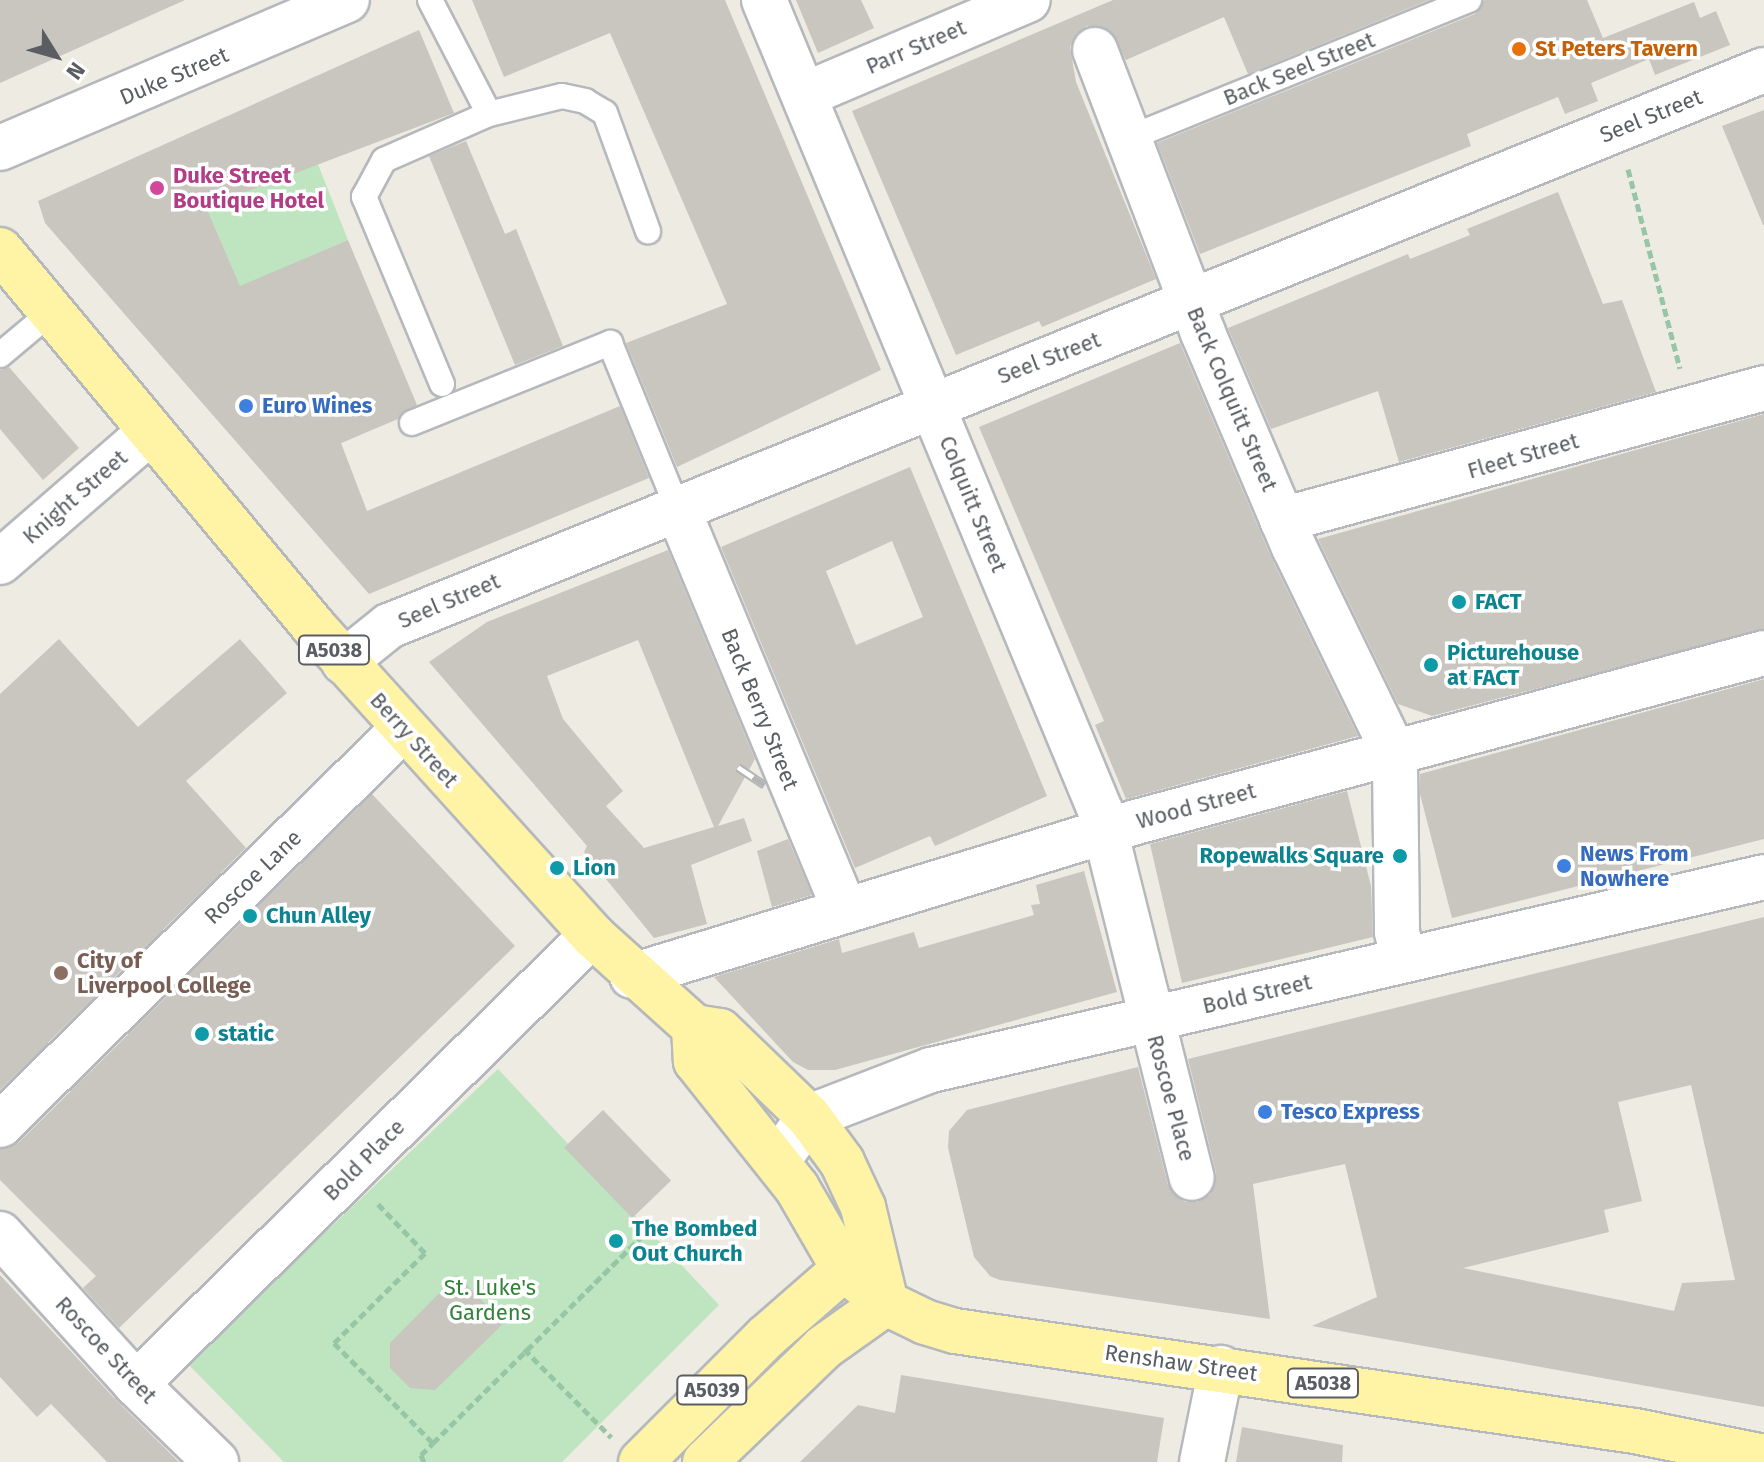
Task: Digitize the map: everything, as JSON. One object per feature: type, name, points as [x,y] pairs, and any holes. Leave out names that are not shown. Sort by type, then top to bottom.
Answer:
[{"type":"main road","name":"Berry Street","points":[[0,250],[344,662],[592,935],[632,976],[694,1027],[720,1031],[809,1117],[842,1162],[863,1207],[886,1303]]},
{"type":"main road","points":[[694,1027],[696,1061],[778,1160],[844,1269],[886,1303]]},
{"type":"main road","name":"A5039","points":[[641,1462],[766,1337],[844,1269]]},
{"type":"main road","name":"Renshaw Street","points":[[886,1303],[955,1331],[1221,1368],[1722,1455],[1764,1457]]},
{"type":"main road","name":"A5039","points":[[705,1462],[824,1347],[886,1303]]},
{"type":"street","name":"Colquitt Street","points":[[764,0],[1100,810],[1150,1019]]},
{"type":"street","name":"Parr Street","points":[[804,95],[1028,0]]},
{"type":"street","name":"Duke Street","points":[[0,148],[336,2]]},
{"type":"street","name":"Back Colquitt Street","points":[[1095,50],[1190,304],[1282,520],[1391,753],[1397,932],[1403,959]]},
{"type":"street","name":"Seel Street","points":[[344,662],[389,626],[932,403],[1190,304],[1764,70]]},
{"type":"street","name":"Fleet Street","points":[[1282,520],[1764,388]]},
{"type":"street","name":"Knight Street","points":[[0,562],[150,432]]},
{"type":"street","name":"Back Berry Street","points":[[677,507],[845,910]]},
{"type":"street","name":"Wood Street","points":[[632,976],[1104,831],[1764,653]]},
{"type":"street","name":"Roscoe Lane","points":[[0,1125],[403,729]]},
{"type":"street","name":"Bold Street","points":[[809,1117],[931,1070],[1764,877]]},
{"type":"street","name":"Bold Place","points":[[136,1384],[592,935]]},
{"type":"street","name":"Roscoe Place","points":[[1150,1019],[1192,1178]]},
{"type":"street","points":[[778,1160],[809,1117]]},
{"type":"street","name":"Roscoe Street","points":[[0,1234],[136,1384],[216,1462]]},
{"type":"street","points":[[1202,1462],[1221,1368]]},
{"type":"lane","points":[[430,0],[489,114]]},
{"type":"lane","name":"Back Seel Street","points":[[1129,138],[1469,0]]},
{"type":"lane","points":[[442,384],[364,197],[384,160],[489,114],[562,96],[585,101],[605,113],[648,231]]},
{"type":"lane","points":[[0,355],[50,313]]},
{"type":"lane","points":[[412,423],[610,343],[677,507]]},
{"type":"path","points":[[1626,161],[1682,375]]},
{"type":"path","points":[[349,1175],[425,1253],[334,1343],[433,1443]]},
{"type":"path","points":[[424,1462],[421,1455],[524,1349],[648,1230]]},
{"type":"path","points":[[524,1349],[599,1426]]},
{"type":"green space","points":[[317,162],[348,240],[290,265],[362,434],[312,456],[206,207]]},
{"type":"green space","name":"St. Luke's Gardens","points":[[498,1069],[719,1305],[562,1462],[284,1462],[187,1363]]},
{"type":"building","points":[[0,0],[185,0],[0,83]]},
{"type":"building","points":[[472,0],[725,0],[881,370],[677,467],[626,343],[727,304],[610,33],[504,77]]},
{"type":"building","points":[[796,0],[861,0],[874,28],[818,53]]},
{"type":"building","points":[[1113,0],[1429,0],[1248,74],[1224,17],[1126,60],[1110,30],[1087,26],[1076,34],[1070,47],[1076,82],[1156,279],[1042,327],[1039,321],[956,355],[852,111]]},
{"type":"building","points":[[1484,0],[1587,0],[1603,38],[1694,2],[1700,18],[1716,11],[1730,45],[1655,75],[1649,59],[1591,83],[1598,101],[1565,114],[1558,97],[1467,134],[1471,146],[1200,254],[1157,143],[1475,14]]},
{"type":"building","points":[[419,30],[454,113],[206,207],[240,286],[348,240],[417,405],[398,419],[341,443],[367,511],[620,406],[649,478],[369,594],[45,223],[38,201]]},
{"type":"building","points":[[1764,110],[1764,225],[1763,225],[1722,126]]},
{"type":"building","points":[[466,141],[505,234],[516,229],[563,346],[515,365],[429,156]]},
{"type":"building","points":[[1558,192],[1603,304],[1622,300],[1656,392],[1399,462],[1378,391],[1271,429],[1228,328],[1408,254],[1410,259],[1470,235],[1467,229]]},
{"type":"building","points":[[1180,343],[1271,557],[1358,736],[1126,799],[1095,725],[1104,721],[979,427]]},
{"type":"building","points":[[9,367],[79,448],[43,480],[0,429],[0,370]]},
{"type":"building","points":[[1764,414],[1764,629],[1432,716],[1398,704],[1318,539]]},
{"type":"building","points":[[910,467],[1047,796],[935,846],[930,836],[855,868],[721,547]],"holes":[[[892,541],[923,617],[856,645],[826,571]]]},
{"type":"building","points":[[668,550],[755,759],[718,826],[744,818],[752,841],[691,865],[707,924],[654,938],[584,852],[587,846],[429,662],[487,622]],"holes":[[[638,640],[714,827],[644,848],[606,806],[623,791],[563,719],[547,676]]]},
{"type":"building","name":"City of Liverpool College","points":[[59,639],[138,727],[240,639],[287,693],[186,781],[246,848],[0,1090],[0,694]]},
{"type":"building","points":[[1764,679],[1764,839],[1452,918],[1420,794],[1420,774]]},
{"type":"building","points":[[1347,791],[1371,886],[1373,937],[1182,983],[1150,844]]},
{"type":"building","points":[[372,794],[515,946],[119,1328],[83,1288],[96,1276],[0,1180],[0,1149],[18,1143]]},
{"type":"building","points":[[788,839],[812,895],[772,907],[757,851]]},
{"type":"building","points":[[1084,871],[1117,992],[835,1070],[808,1070],[793,1062],[714,977],[839,939],[842,953],[914,932],[919,948],[1034,915],[1031,905],[1040,904],[1036,885]]},
{"type":"building","points":[[1764,917],[1764,1407],[1312,1326],[1377,1297],[1345,1164],[1253,1184],[1270,1319],[1000,1280],[990,1276],[974,1257],[948,1148],[949,1131],[967,1110],[1138,1067],[1168,1185],[1184,1202],[1197,1202],[1210,1195],[1216,1173],[1188,1059]],"holes":[[[1691,1085],[1735,1280],[1682,1283],[1674,1311],[1463,1268],[1609,1232],[1604,1210],[1642,1201],[1618,1102]]]},
{"type":"building","name":"The Bombed Out Church","points":[[603,1110],[671,1180],[632,1218],[564,1148]]},
{"type":"building","points":[[0,1275],[117,1401],[179,1462],[107,1462],[51,1404],[37,1417],[0,1377]]},
{"type":"building","points":[[457,1275],[504,1323],[435,1390],[410,1388],[390,1368],[390,1343]]},
{"type":"building","points":[[901,1375],[1164,1418],[1157,1462],[800,1462],[858,1405],[895,1413]]},
{"type":"building","points":[[1242,1427],[1343,1445],[1342,1462],[1236,1462]]},
{"type":"railway","points":[[738,767],[765,785]]},
{"type":"place","name":"St Peters Tavern","points":[[1519,49]]},
{"type":"place","name":"Duke Street Boutique Hotel","points":[[157,188]]},
{"type":"place","name":"Euro Wines","points":[[246,406]]},
{"type":"place","name":"FACT","points":[[1459,602]]},
{"type":"place","name":"Picturehouse at FACT","points":[[1431,665]]},
{"type":"place","name":"Ropewalks Square","points":[[1400,856]]},
{"type":"place","name":"News From Nowhere","points":[[1564,866]]},
{"type":"place","name":"Lion","points":[[557,868]]},
{"type":"place","name":"Chun Alley","points":[[250,916]]},
{"type":"place","name":"City of Liverpool College","points":[[61,973]]},
{"type":"place","name":"static","points":[[202,1034]]},
{"type":"place","name":"Tesco Express","points":[[1265,1112]]},
{"type":"place","name":"The Bombed Out Church","points":[[616,1241]]}]
